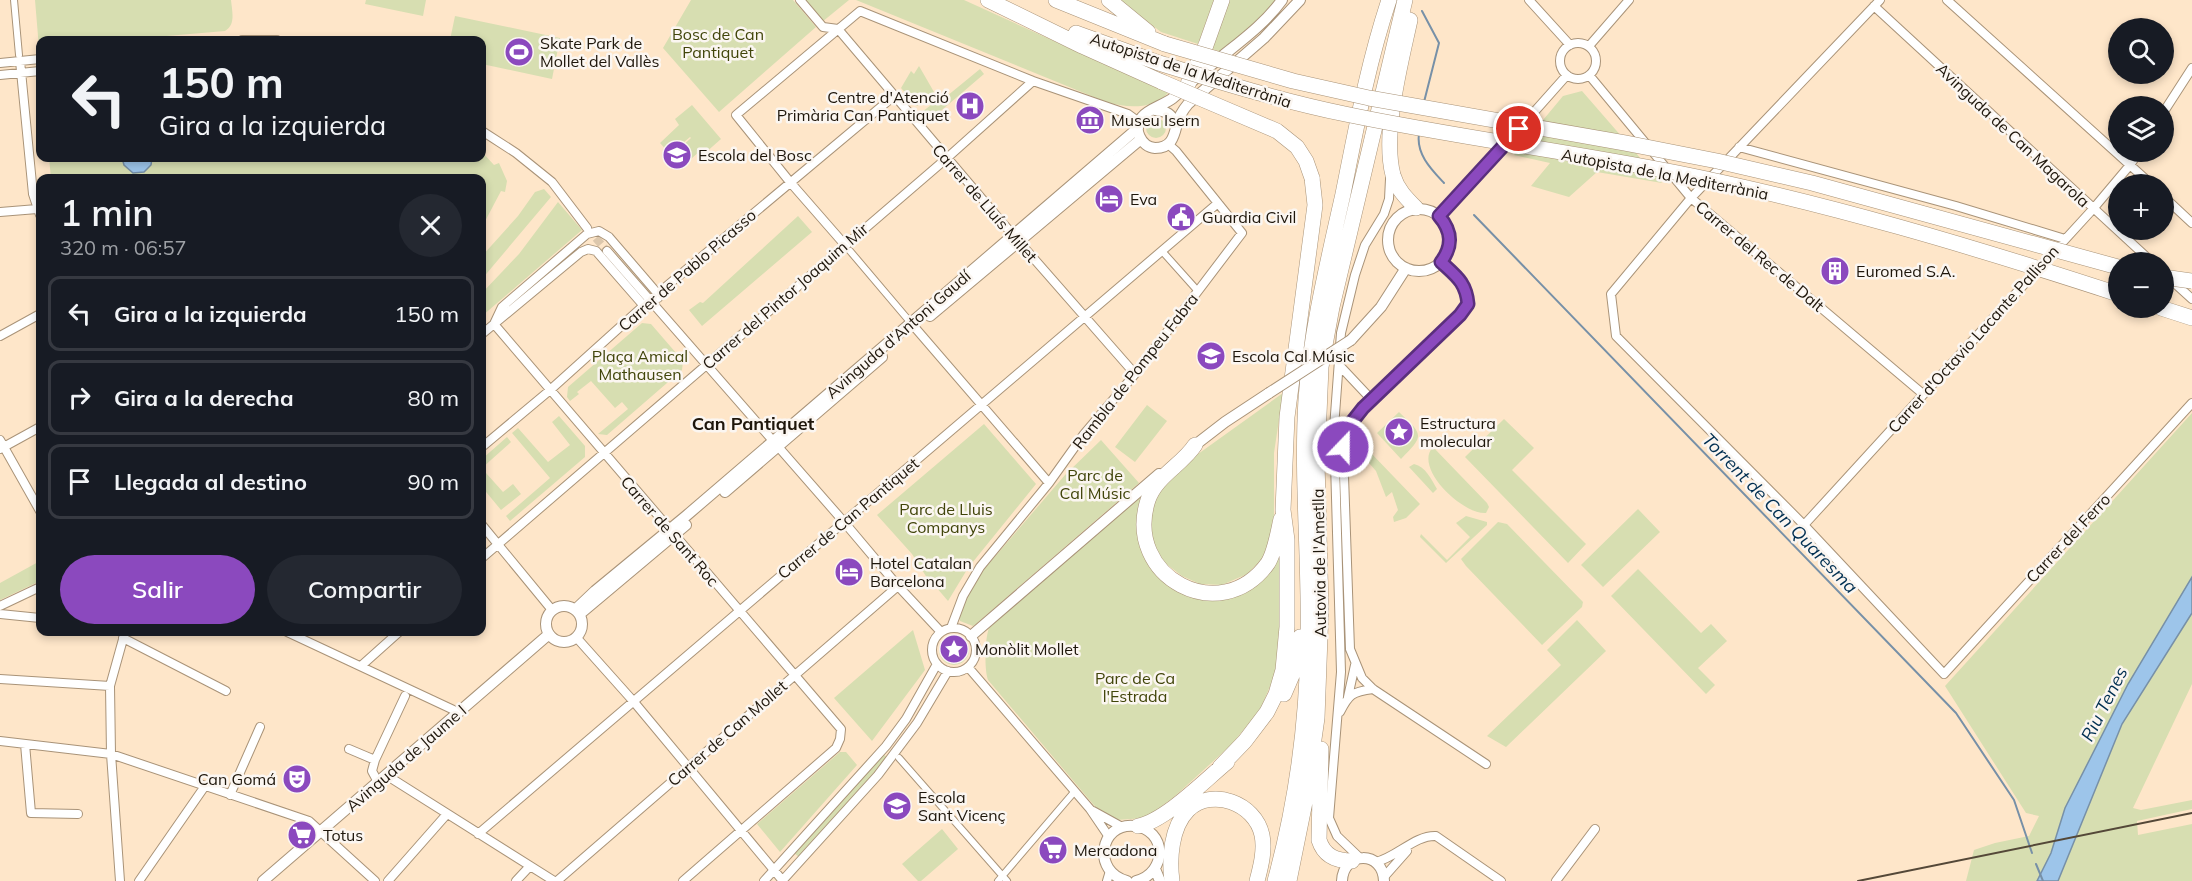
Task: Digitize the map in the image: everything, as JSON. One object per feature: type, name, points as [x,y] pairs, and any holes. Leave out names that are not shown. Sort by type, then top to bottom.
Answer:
[{"type":"highway","points":[[988,0],[1082,46],[1277,131],[1297,147],[1306,161],[1312,178],[1315,205],[1287,417],[1283,510],[1287,572],[1287,627],[1283,670],[1276,694],[1266,712],[1245,741],[1220,767]]},
{"type":"highway","name":"Autopista de la Mediterrània","points":[[1005,0],[1088,38],[1159,63],[1256,92],[1346,114],[1677,173],[1809,203],[1879,221],[2108,291]]},
{"type":"highway","name":"Autopista de la Mediterrània","points":[[1056,0],[1165,44],[1293,81],[1370,98],[1659,150],[1812,183],[2108,264]]},
{"type":"highway","points":[[1109,0],[1140,27],[1165,44]]},
{"type":"highway","points":[[1188,84],[1206,45],[1222,0]]},
{"type":"highway","name":"Autovia de l'Ametlla","points":[[1275,881],[1289,822],[1302,740],[1308,642],[1305,433],[1310,364],[1366,81],[1389,0]]},
{"type":"highway","name":"Autovia de l'Ametlla","points":[[1289,881],[1305,802],[1317,718],[1321,609],[1317,462],[1321,367],[1335,296],[1405,0]]},
{"type":"highway","points":[[1414,0],[1391,127],[1391,162],[1397,185],[1416,208]]},
{"type":"highway","points":[[2174,277],[2192,281]]},
{"type":"highway","points":[[2174,312],[2192,318]]},
{"type":"highway","points":[[1195,445],[1186,458],[1163,477],[1148,499],[1144,520],[1145,537],[1153,560],[1168,578],[1184,588],[1213,594],[1232,590],[1253,580],[1269,561],[1283,510]]},
{"type":"highway","points":[[1130,827],[1149,824],[1157,819],[1247,746],[1270,721],[1293,673],[1307,604]]},
{"type":"highway","points":[[1317,718],[1321,760],[1319,840],[1324,851],[1330,856],[1342,861],[1356,860]]},
{"type":"highway","points":[[1172,881],[1173,842],[1177,826],[1194,805],[1214,799],[1241,806],[1254,818],[1259,827],[1262,837],[1262,853],[1257,881]]},
{"type":"street","points":[[14,0],[36,186]]},
{"type":"street","points":[[800,0],[823,27],[838,29]]},
{"type":"street","points":[[1139,130],[1142,116],[1174,97],[1261,24],[1282,0]]},
{"type":"street","points":[[1049,483],[790,182],[736,115],[860,11],[1033,81],[1128,114],[1153,148],[1163,147],[1173,140],[1176,125],[1188,104],[1264,38],[1300,0]]},
{"type":"street","points":[[1529,0],[1570,45]]},
{"type":"street","points":[[1588,46],[1629,0]]},
{"type":"street","points":[[1947,0],[2140,174]]},
{"type":"street","points":[[1804,525],[1616,336],[1611,294],[1691,198],[1877,3]]},
{"type":"street","name":"Avinguda de Can Magarola","points":[[1877,3],[2141,252]]},
{"type":"street","name":"Carrer de Lluís Millet","points":[[838,29],[1135,374]]},
{"type":"street","points":[[1583,43],[1588,46],[1594,52],[1597,60],[1595,69],[1589,75],[1578,79],[1567,75],[1560,59],[1563,51],[1570,45],[1583,43]]},
{"type":"street","points":[[0,63],[19,56],[36,58]]},
{"type":"street","points":[[2174,96],[2192,68]]},
{"type":"street","points":[[0,75],[36,71]]},
{"type":"street","points":[[1439,216],[1567,75]]},
{"type":"street","name":"Carrer del Rec de Dalt","points":[[1589,75],[1691,198],[1923,394]]},
{"type":"street","name":"Carrer del Pintor Joaquim Mir","points":[[486,554],[706,364],[848,248],[1033,81]]},
{"type":"street","name":"Carrer de Pablo Picasso","points":[[486,444],[651,304],[658,294],[894,96]]},
{"type":"street","points":[[1155,110],[1167,112],[1176,125]]},
{"type":"street","name":"Avinguda d'Antoni Gaudí","points":[[578,612],[1139,130]]},
{"type":"street","points":[[486,134],[516,153],[552,182],[587,228]]},
{"type":"street","points":[[1168,144],[1218,203]]},
{"type":"street","points":[[1739,147],[1956,206],[2065,239]]},
{"type":"street","points":[[1356,860],[1337,836],[1329,818],[1341,672],[1334,428],[1341,333],[1365,245],[1384,214],[1389,199],[1391,162]]},
{"type":"street","name":"Carrer d'Octavio Lacante Pallison","points":[[1804,525],[2065,239],[2132,162]]},
{"type":"street","name":"Rambla de Pompeu Fabra","points":[[951,628],[963,596],[980,567],[1049,483],[1084,434],[1135,374],[1242,233],[1218,203]]},
{"type":"street","name":"Carrer de Can Pantiquet","points":[[478,834],[1218,203]]},
{"type":"street","points":[[2174,206],[2192,223]]},
{"type":"street","points":[[1416,208],[1439,216],[1450,233],[1447,254],[1441,262],[1430,269],[1418,271],[1406,268],[1392,256],[1389,248],[1389,230],[1399,215],[1416,208]]},
{"type":"street","points":[[0,213],[36,212]]},
{"type":"street","points":[[494,324],[502,307],[587,234],[599,231],[609,237],[658,294]]},
{"type":"street","points":[[486,331],[581,252],[588,249],[596,251],[651,304]]},
{"type":"street","points":[[607,251],[898,586],[941,632]]},
{"type":"street","points":[[1162,251],[1196,289]]},
{"type":"street","points":[[1441,262],[1467,290],[1468,304],[1460,315],[1371,399],[1348,427],[1343,447],[1350,649],[1362,678],[1373,689],[1486,764]]},
{"type":"street","points":[[971,636],[1195,445],[1350,340],[1381,307],[1406,268]]},
{"type":"street","points":[[2174,284],[2192,299]]},
{"type":"street","points":[[0,336],[36,316]]},
{"type":"street","name":"Carrer de Sant Roc","points":[[494,324],[549,391],[841,729],[836,748],[742,831]]},
{"type":"street","points":[[1339,365],[1371,399]]},
{"type":"street","name":"Carrer del Ferro","points":[[1804,525],[1944,674],[2192,403]]},
{"type":"street","points":[[36,429],[1,445],[36,504]]},
{"type":"street","points":[[486,530],[552,610]]},
{"type":"street","name":"Carrer de Can Mollet","points":[[555,881],[898,586]]},
{"type":"street","points":[[0,606],[36,589]]},
{"type":"street","points":[[566,606],[578,612],[581,628],[576,637],[562,642],[548,634],[546,620],[552,610],[566,606]]},
{"type":"street","points":[[0,614],[36,618]]},
{"type":"street","points":[[951,628],[959,629],[971,636],[976,650],[968,667],[948,671],[937,664],[932,647],[941,632],[951,628]]},
{"type":"street","name":"Avinguda de Jaume I","points":[[263,881],[548,634]]},
{"type":"street","points":[[120,881],[111,754],[110,686],[124,636]]},
{"type":"street","points":[[126,636],[226,691]]},
{"type":"street","points":[[304,636],[458,712]]},
{"type":"street","points":[[361,666],[395,636]]},
{"type":"street","points":[[576,637],[689,766],[782,881],[878,774],[917,723],[948,671]]},
{"type":"street","points":[[764,881],[885,746],[906,719],[937,664]]},
{"type":"street","points":[[1338,715],[1348,697],[1355,664]]},
{"type":"street","points":[[968,667],[1090,809],[1109,837]]},
{"type":"street","points":[[0,679],[110,686]]},
{"type":"street","points":[[1348,697],[1373,689]]},
{"type":"street","points":[[405,696],[372,771],[555,881]]},
{"type":"street","points":[[230,795],[260,727]]},
{"type":"street","points":[[0,741],[111,754],[309,821],[375,881]]},
{"type":"street","points":[[25,744],[31,813],[78,814]]},
{"type":"street","points":[[349,749],[375,760]]},
{"type":"street","points":[[899,758],[1002,879],[1075,791]]},
{"type":"street","points":[[139,881],[205,786]]},
{"type":"street","points":[[1090,809],[1130,827],[1149,832],[1156,841],[1160,853],[1155,869],[1147,877],[1136,881]]},
{"type":"street","points":[[387,881],[447,814]]},
{"type":"street","points":[[1126,881],[1108,876],[1104,851],[1109,837],[1130,827]]},
{"type":"street","points":[[1556,881],[1595,829]]},
{"type":"street","points":[[683,881],[742,831]]},
{"type":"street","points":[[1376,862],[1394,856],[1424,837],[1436,836],[1501,881]]},
{"type":"street","points":[[1384,879],[1413,844]]},
{"type":"street","points":[[1342,881],[1343,872],[1356,860],[1369,859],[1376,862],[1382,869],[1384,879]]},
{"type":"street","points":[[516,881],[530,866]]},
{"type":"street","points":[[1155,869],[1160,881]]},
{"type":"green space","points":[[35,0],[231,0],[231,25],[225,31],[167,36],[38,36]]},
{"type":"green space","points":[[366,0],[426,0],[423,16],[365,4]]},
{"type":"green space","name":"Bosc de Can Pantiquet","points":[[691,0],[793,0],[816,27],[719,112],[663,48]]},
{"type":"green space","points":[[804,0],[849,0],[822,22]]},
{"type":"green space","points":[[856,0],[964,0],[1168,93],[1162,99],[1147,105],[1122,106],[1106,102]]},
{"type":"green space","points":[[1119,0],[1214,0],[1198,44],[1161,32]]},
{"type":"green space","points":[[1226,0],[1276,0],[1265,15],[1222,52],[1209,48]]},
{"type":"green space","name":"Skate Park de Mollet del Vallès","points":[[455,16],[560,38],[552,79],[486,65],[486,36],[451,36]]},
{"type":"green space","points":[[919,66],[934,92],[917,106],[901,88],[911,71],[914,74]]},
{"type":"green space","points":[[980,69],[984,74],[929,121],[922,112],[945,94],[947,96]]},
{"type":"green space","points":[[1582,91],[1662,183],[1597,172],[1569,197],[1531,186],[1550,163],[1514,155],[1563,96]]},
{"type":"green space","points":[[692,105],[721,139],[704,154],[701,150],[681,168],[671,156],[691,138],[670,154],[660,143],[679,125],[675,119]]},
{"type":"green space","points":[[1156,118],[1163,121],[1166,128],[1163,135],[1156,138],[1149,135],[1146,128],[1149,121]]},
{"type":"green space","points":[[486,156],[494,165],[499,163],[507,181],[505,192],[501,191],[486,219],[486,174],[51,174],[49,162],[486,162]]},
{"type":"green space","points":[[544,189],[551,197],[486,274],[486,252],[518,216],[535,192]]},
{"type":"green space","points":[[558,202],[582,230],[486,313],[486,289],[519,254]]},
{"type":"green space","points":[[798,216],[812,232],[702,326],[689,310],[700,302],[703,303]]},
{"type":"green space","name":"Plaça Amical Mathausen","points":[[642,323],[651,324],[683,361],[682,370],[607,435],[598,434],[628,409],[622,402],[615,408],[591,381],[570,401],[567,397],[568,387]]},
{"type":"green space","points":[[1283,393],[1274,453],[1274,524],[1269,546],[1261,560],[1247,574],[1222,585],[1200,584],[1182,576],[1161,560],[1150,539],[1148,499],[1159,482]]},
{"type":"green space","points":[[1147,405],[1167,421],[1135,462],[1115,447]]},
{"type":"green space","points":[[1399,412],[1413,426],[1418,435],[1414,445],[1401,459],[1377,433]]},
{"type":"green space","points":[[2192,413],[2192,577],[2128,684],[2065,808],[2051,853],[2037,881],[1966,881],[1974,850],[2029,836],[2039,816],[2026,813],[1945,686]]},
{"type":"green space","points":[[559,416],[585,446],[585,457],[510,521],[506,516],[550,478],[512,433],[518,428],[548,462],[570,445],[552,422]]},
{"type":"green space","points":[[1504,419],[1534,448],[1512,470],[1586,544],[1568,563],[1465,457]]},
{"type":"green space","name":"Parc de Lluis Companys","points":[[984,424],[1036,484],[968,568],[948,601],[929,581],[912,554],[877,515]]},
{"type":"green space","points":[[507,437],[511,442],[486,464],[486,455]]},
{"type":"green space","name":"Parc de Cal Músic","points":[[1101,440],[1139,483],[977,623],[973,626],[960,621],[959,612],[980,574],[1065,475]]},
{"type":"green space","points":[[1433,447],[1487,503],[1489,507],[1486,513],[1476,512],[1465,506],[1443,489],[1430,466],[1429,456]]},
{"type":"green space","points":[[1369,451],[1420,504],[1406,518],[1394,522],[1393,517],[1398,510],[1392,492],[1386,497],[1376,471],[1369,463]]},
{"type":"green space","points":[[1414,464],[1422,468],[1430,477],[1437,489],[1433,493],[1409,467]]},
{"type":"green space","points":[[486,473],[503,492],[513,484],[521,494],[501,510],[486,492]]},
{"type":"green space","name":"Parc de Ca l'Estrada","points":[[1143,493],[1152,564],[1213,597],[1280,552],[1279,665],[1260,710],[1231,745],[1174,797],[1146,818],[1116,820],[1098,810],[988,680],[986,646],[989,628]]},
{"type":"green space","points":[[1638,509],[1660,532],[1603,587],[1581,565]]},
{"type":"green space","points":[[1466,516],[1487,522],[1487,525],[1446,563],[1420,537],[1421,534],[1447,560],[1470,537],[1456,523]]},
{"type":"green space","points":[[1498,522],[1507,524],[1583,602],[1582,607],[1542,645],[1461,559]]},
{"type":"green space","points":[[36,563],[36,583],[0,600],[0,583]]},
{"type":"green space","points":[[1638,569],[1701,633],[1711,624],[1727,641],[1698,668],[1715,685],[1706,694],[1611,596]]},
{"type":"green space","points":[[2192,613],[2192,684],[2133,808],[2141,810],[2192,800],[2192,809],[2137,821],[2138,835],[2192,824],[2192,881],[2058,881],[2122,724]]},
{"type":"green space","points":[[1577,620],[1606,651],[1506,747],[1487,736],[1561,665],[1547,650]]},
{"type":"green space","points":[[913,630],[925,670],[872,741],[834,698]]},
{"type":"green space","points":[[954,635],[965,639],[969,650],[965,661],[954,665],[943,661],[939,650],[943,639]]},
{"type":"green space","points":[[840,752],[846,752],[857,765],[780,852],[757,824]]},
{"type":"green space","points":[[883,754],[888,758],[799,857],[794,853]]},
{"type":"green space","points":[[942,829],[958,849],[921,881],[918,881],[902,864]]},
{"type":"water","points":[[123,162],[151,162],[144,172],[133,173]]},
{"type":"water","points":[[2192,577],[2192,613],[2122,724],[2058,881],[2037,881],[2051,853],[2065,808],[2128,684]]},
{"type":"waterway","points":[[1422,11],[1439,43],[1424,102]]},
{"type":"waterway","name":"Torrent de Can Quaresma","points":[[1419,134],[1422,155],[1444,183]]},
{"type":"waterway","name":"Torrent de Can Quaresma","points":[[1474,215],[1956,713],[2014,800],[2032,853]]},
{"type":"waterway","name":"Torrent de Can Quaresma","points":[[2036,864],[2043,881]]},
{"type":"tunnel","points":[[588,229],[607,251]]},
{"type":"railway","points":[[1858,881],[2192,813]]},
{"type":"place","name":"Skate Park de Mollet del Vallès","points":[[519,52]]},
{"type":"place","name":"Centre d'Atenció Primària Can Pantiquet","points":[[970,106]]},
{"type":"place","name":"Museu Isern","points":[[1090,120]]},
{"type":"place","name":"Escola del Bosc","points":[[677,155]]},
{"type":"place","name":"Eva","points":[[1109,199]]},
{"type":"place","name":"Guardia Civil","points":[[1181,217]]},
{"type":"place","name":"Euromed S.A.","points":[[1835,271]]},
{"type":"place","name":"Escola Cal Músic","points":[[1211,356]]},
{"type":"place","name":"Estructura molecular","points":[[1399,432]]},
{"type":"place","name":"Hotel Catalan Barcelona","points":[[849,572]]},
{"type":"place","name":"Monòlit Mollet","points":[[954,649]]},
{"type":"place","name":"Can Gomá","points":[[297,779]]},
{"type":"place","name":"Escola Sant Vicenç","points":[[897,806]]},
{"type":"place","name":"Totus","points":[[302,835]]},
{"type":"place","name":"Mercadona","points":[[1053,850]]},
{"type":"district","name":"Can Pantiquet","points":[[753,423]]},
{"type":"route","points":[[1343,447],[1348,427],[1363,408],[1460,315],[1468,304],[1467,290],[1441,262],[1447,254],[1450,233],[1439,216],[1519,129]]},
{"type":"water label","name":"Riu Tenes","points":[[2104,704]]}]
